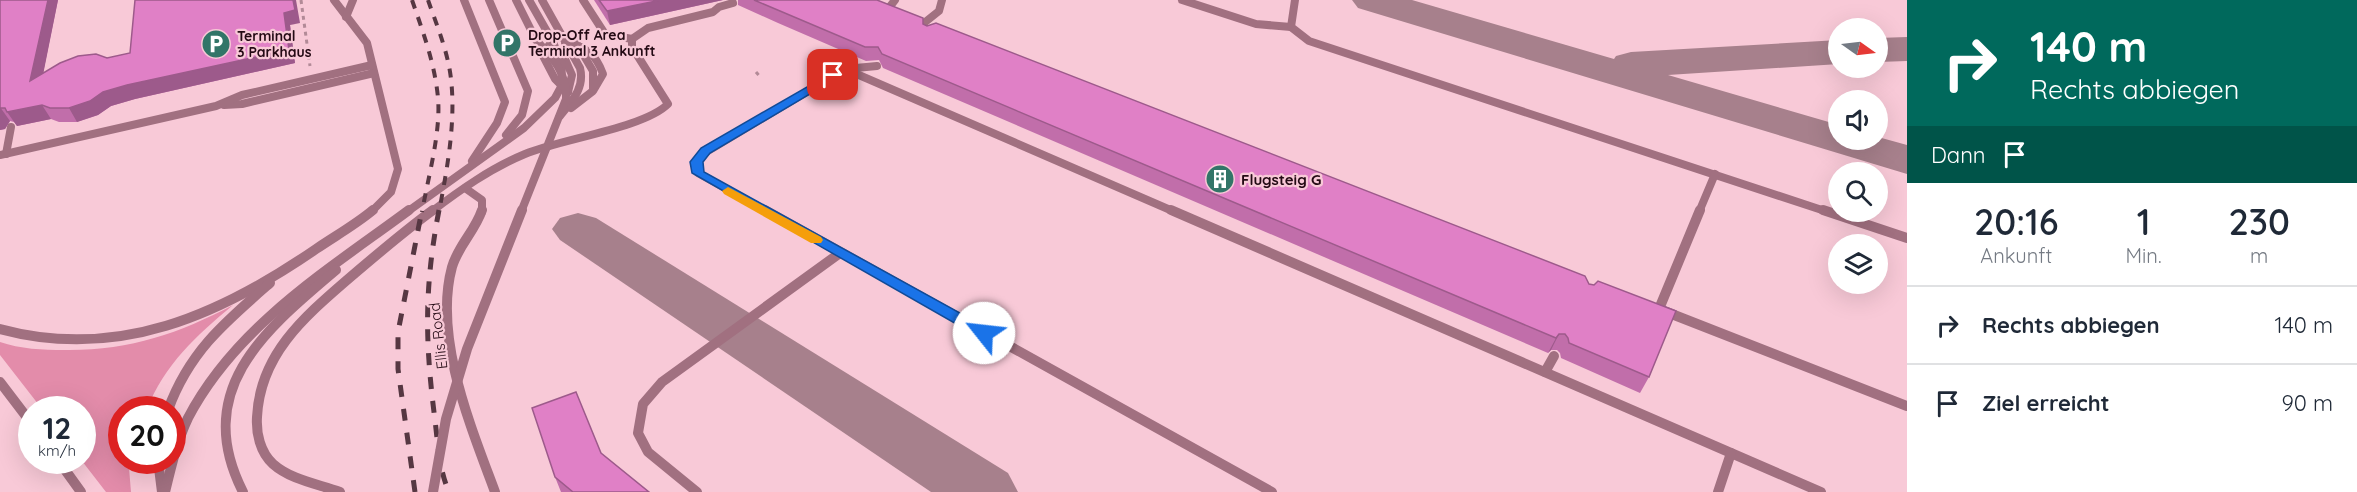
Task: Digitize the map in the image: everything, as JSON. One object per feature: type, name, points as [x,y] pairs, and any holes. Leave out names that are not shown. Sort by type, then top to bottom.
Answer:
[{"type":"lane","points":[[174,396],[181,377],[220,330],[269,285],[387,198],[398,177],[390,134],[367,43],[334,0]]},
{"type":"lane","points":[[346,16],[352,0]]},
{"type":"lane","points":[[464,0],[505,102],[497,123],[467,168]]},
{"type":"lane","points":[[467,168],[514,127],[528,97],[520,71],[489,0]]},
{"type":"lane","points":[[516,0],[536,40],[557,64],[568,92]]},
{"type":"lane","points":[[163,492],[188,417],[215,374],[247,338],[328,268],[528,124],[553,100],[560,89],[564,74],[561,61],[529,0]]},
{"type":"lane","points":[[542,0],[582,73],[580,97]]},
{"type":"lane","points":[[583,0],[605,34],[633,39],[648,28],[713,12],[719,7],[733,3]]},
{"type":"lane","points":[[895,0],[888,9],[906,16]]},
{"type":"lane","points":[[915,20],[928,24],[939,11],[942,0]]},
{"type":"lane","points":[[1182,0],[1247,22],[1291,27],[1309,41],[1907,238]]},
{"type":"lane","points":[[1291,27],[1295,0]]},
{"type":"lane","points":[[545,50],[560,33]]},
{"type":"lane","points":[[340,492],[287,473],[273,464],[262,450],[257,430],[258,407],[267,373],[282,343],[306,315],[399,236],[465,188],[507,162],[661,111],[668,104],[632,47],[633,39]]},
{"type":"lane","points":[[536,40],[577,44],[592,52],[603,74],[597,87],[580,97],[560,116]]},
{"type":"lane","points":[[553,41],[573,74],[580,97]]},
{"type":"lane","points":[[877,66],[845,69],[706,150],[699,157],[696,166],[701,176],[1272,492]]},
{"type":"lane","points":[[11,127],[3,154],[216,106],[242,104],[373,69]]},
{"type":"lane","points":[[845,69],[1821,492]]},
{"type":"lane","points":[[434,492],[437,464],[447,419],[467,348],[572,85],[573,74]]},
{"type":"lane","points":[[1659,309],[1715,174]]},
{"type":"lane","name":"Ellis Road","points":[[465,188],[480,197],[483,203],[481,212],[450,271],[449,327],[457,371],[495,492]]},
{"type":"lane","points":[[243,492],[231,470],[226,442],[226,423],[231,394],[240,371],[254,346],[271,327],[391,223]]},
{"type":"lane","points":[[0,328],[23,336],[72,340],[148,332],[187,320],[223,305],[318,248]]},
{"type":"lane","points":[[697,492],[648,452],[638,433],[643,404],[662,382],[840,253]]},
{"type":"lane","points":[[1649,305],[1907,406]]},
{"type":"lane","points":[[1545,372],[1554,356]]},
{"type":"lane","points":[[0,382],[18,406]]},
{"type":"lane","points":[[1718,492],[1731,453]]},
{"type":"lane","points":[[68,474],[81,492]]},
{"type":"lane","points":[[160,474],[163,492]]},
{"type":"path","points":[[301,0],[312,66],[304,68]]},
{"type":"path","points":[[756,72],[761,78]]},
{"type":"shaded area","points":[[233,305],[194,339],[172,365],[153,396],[108,396],[108,474],[130,474],[131,492],[106,492],[92,474],[96,474],[96,396],[32,396],[0,355],[0,342],[24,348],[56,350],[87,350],[131,344],[172,332]]},
{"type":"building","points":[[0,0],[48,0],[30,81],[60,63],[78,56],[96,54],[107,58],[130,53],[135,0],[293,0],[295,10],[284,13],[289,50],[127,85],[103,92],[90,101],[69,108],[50,108],[42,105],[7,112],[5,108],[0,108]]},
{"type":"building","points":[[599,0],[661,0],[607,11]]},
{"type":"building","name":"Flugsteig G","points":[[754,0],[877,0],[923,18],[923,24],[927,26],[936,23],[1585,276],[1589,284],[1594,285],[1598,281],[1676,311],[1649,377],[1569,343],[1565,334],[1559,334],[1556,338],[882,54],[878,47],[865,47]]},
{"type":"building","points":[[576,392],[601,453],[649,492],[573,492],[555,477],[532,408]]},
{"type":"taxiway","points":[[1371,0],[1907,160]]},
{"type":"taxiway","points":[[1888,50],[1907,49]]},
{"type":"taxiway","points":[[1631,65],[1828,53]]},
{"type":"taxiway","points":[[578,229],[984,492]]},
{"type":"railway","points":[[412,0],[431,60],[438,98],[436,140],[422,212]]},
{"type":"railway","points":[[428,0],[442,39],[451,79],[452,96],[450,146],[439,212]]},
{"type":"railway","points":[[415,492],[398,369],[398,332],[422,210]]},
{"type":"railway","points":[[439,210],[431,265],[428,340],[438,448],[449,492]]},
{"type":"slow traffic","points":[[728,191],[816,240]]},
{"type":"place","name":"Drop-Off Area Terminal 3 Ankunft","points":[[507,43]]},
{"type":"place","name":"Terminal 3 Parkhaus","points":[[216,44]]},
{"type":"place","name":"Flugsteig G","points":[[1220,179]]},
{"type":"route","points":[[833,75],[706,150],[696,162],[698,173],[984,333]]}]
